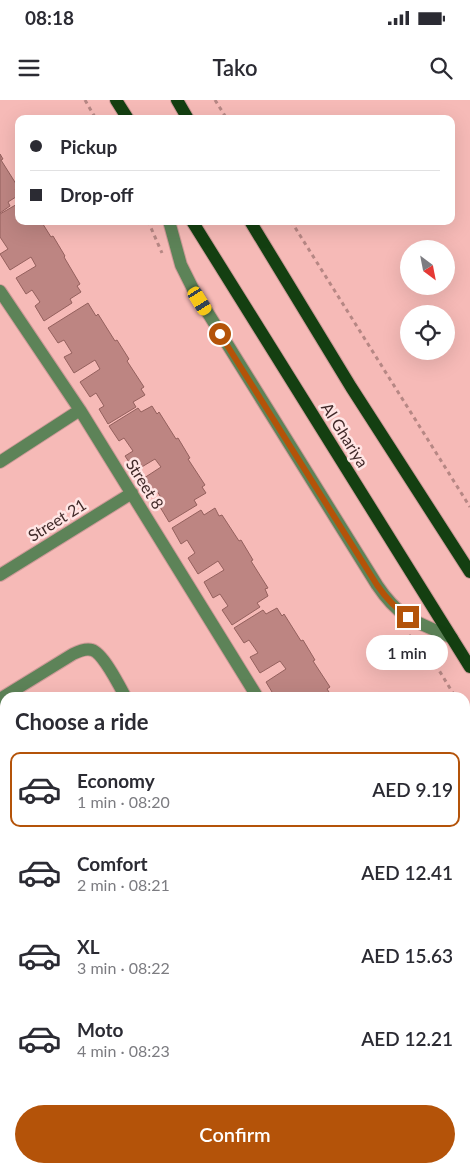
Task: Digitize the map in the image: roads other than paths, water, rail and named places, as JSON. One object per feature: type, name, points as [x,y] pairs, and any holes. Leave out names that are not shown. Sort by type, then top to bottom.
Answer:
[{"type":"main road","points":[[116,100],[125,115]]},
{"type":"main road","points":[[176,100],[185,115]]},
{"type":"main road","name":"Al Ghariya","points":[[194,225],[470,667]]},
{"type":"main road","name":"Al Ghariya","points":[[252,225],[351,388],[470,572]]},
{"type":"street","points":[[170,225],[177,252],[193,289],[383,594],[398,610],[408,617],[452,638]]},
{"type":"street","name":"Street 8","points":[[0,291],[80,410],[254,692]]},
{"type":"street","points":[[0,462],[80,410]]},
{"type":"street","name":"Street 21","points":[[0,575],[132,493]]},
{"type":"street","points":[[11,692],[73,654],[90,649],[97,652],[102,658],[122,692]]}]
